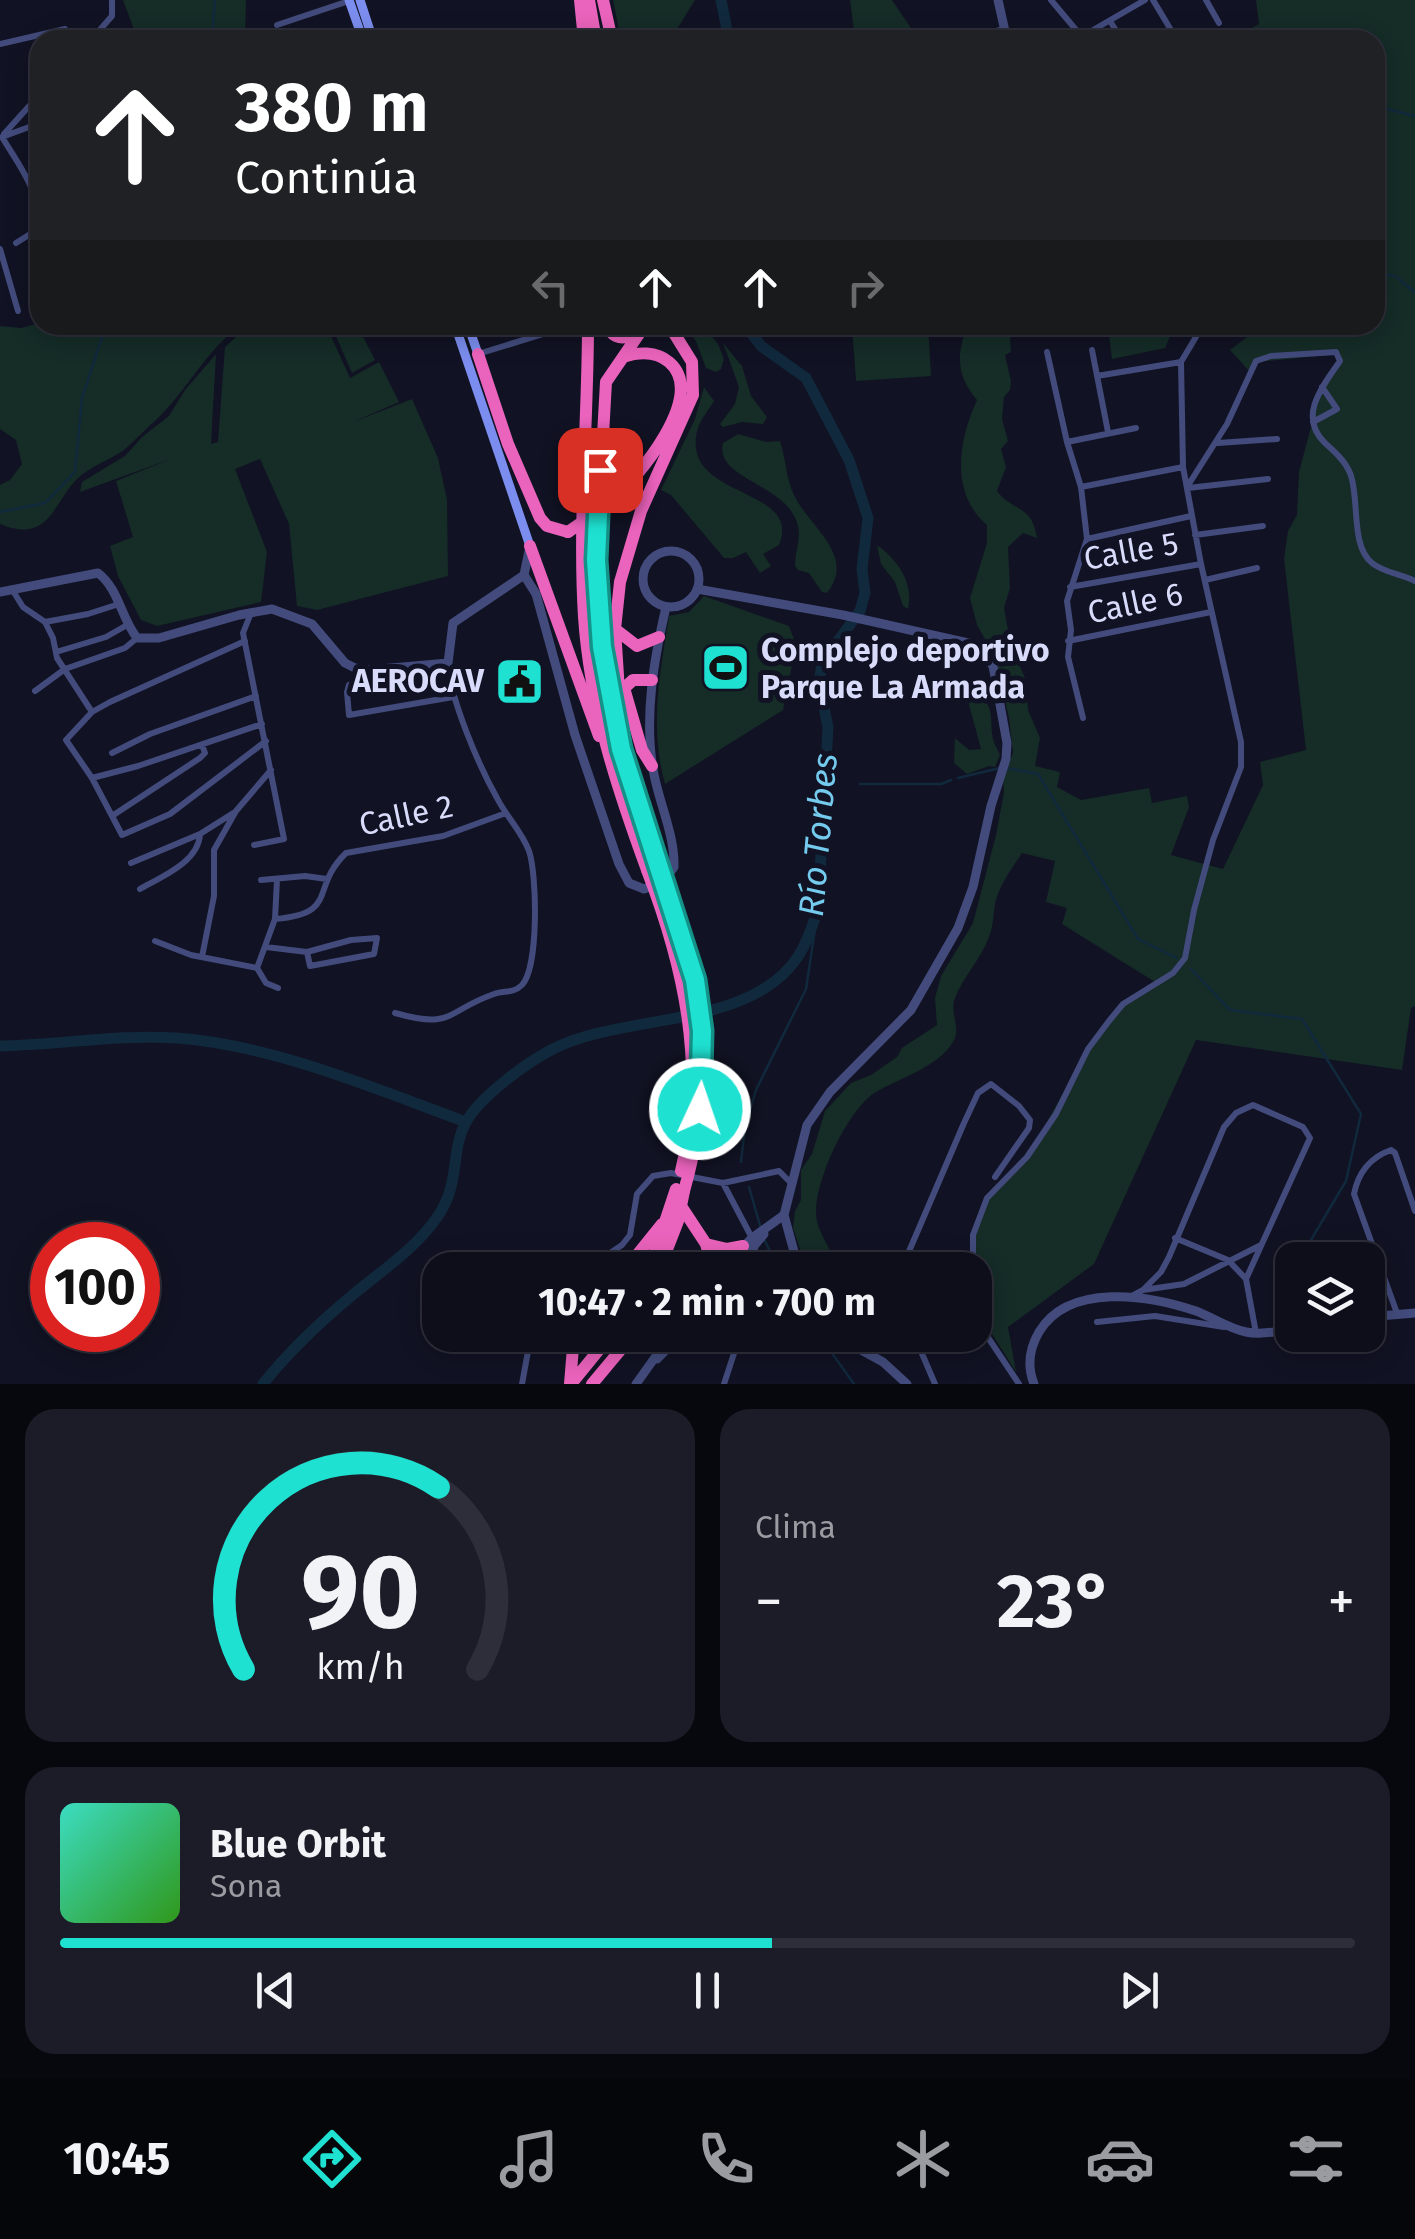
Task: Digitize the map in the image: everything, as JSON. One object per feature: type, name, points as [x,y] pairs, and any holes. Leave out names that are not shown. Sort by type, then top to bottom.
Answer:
[{"type":"highway","points":[[580,0],[583,30]]},
{"type":"highway","points":[[590,0],[594,30]]},
{"type":"highway","points":[[603,0],[610,30]]},
{"type":"highway","points":[[588,335],[584,617],[591,675],[613,778],[653,868]]},
{"type":"highway","points":[[636,335],[606,382],[596,560],[602,647],[618,734],[676,950],[691,1036],[690,1108],[678,1200],[664,1252]]},
{"type":"highway","points":[[478,354],[508,444],[540,518],[547,526],[568,532],[610,503],[646,465],[674,415],[682,390],[674,368],[643,335]]},
{"type":"highway","points":[[627,768],[630,753],[615,629],[620,582],[640,511],[692,395],[692,362],[675,335]]},
{"type":"highway","points":[[623,357],[646,353],[668,360]]},
{"type":"highway","points":[[530,546],[594,728],[606,746]]},
{"type":"highway","points":[[524,575],[542,581]]},
{"type":"highway","points":[[615,629],[638,646],[659,637]]},
{"type":"highway","points":[[620,687],[640,678],[652,680]]},
{"type":"highway","points":[[620,687],[642,750],[652,766]]},
{"type":"highway","points":[[678,1200],[708,1252]]},
{"type":"highway","points":[[639,1252],[678,1200]]},
{"type":"highway","points":[[656,1252],[678,1200]]},
{"type":"highway","points":[[706,1244],[727,1249],[753,1241]]},
{"type":"highway","points":[[571,1384],[572,1352]]},
{"type":"highway","points":[[571,1384],[597,1352]]},
{"type":"highway","points":[[583,1384],[608,1352]]},
{"type":"highway","points":[[592,1384],[619,1352]]},
{"type":"main road","points":[[360,0],[370,30]]},
{"type":"main road","points":[[349,1],[359,30]]},
{"type":"main road","points":[[459,335],[530,546]]},
{"type":"main road","points":[[471,335],[478,354]]},
{"type":"street","points":[[100,30],[112,16],[112,0]]},
{"type":"street","points":[[998,0],[1005,30]]},
{"type":"street","points":[[1052,0],[1076,30]]},
{"type":"street","points":[[1094,30],[1145,0]]},
{"type":"street","points":[[1153,0],[1171,30]]},
{"type":"street","points":[[1206,0],[1218,24]]},
{"type":"street","points":[[277,25],[349,1]]},
{"type":"street","points":[[1110,20],[1116,30]]},
{"type":"street","points":[[61,30],[65,29]]},
{"type":"street","points":[[0,44],[30,37]]},
{"type":"street","points":[[1,138],[30,105]]},
{"type":"street","points":[[1,138],[30,127]]},
{"type":"street","points":[[1,138],[30,186]]},
{"type":"street","points":[[16,243],[30,234]]},
{"type":"street","points":[[0,249],[18,312]]},
{"type":"street","points":[[478,354],[540,335]]},
{"type":"street","points":[[973,1252],[973,1235],[987,1198],[1027,1157],[1067,1096],[1088,1050],[1123,1004],[1173,973],[1185,958],[1213,840],[1243,756],[1183,468],[1181,362],[1196,335]]},
{"type":"street","points":[[1092,350],[1108,432]]},
{"type":"street","points":[[1047,352],[1081,487],[1088,539],[1067,601],[1068,656],[1083,718]]},
{"type":"street","points":[[1186,488],[1216,443],[1256,362],[1272,356],[1336,352],[1340,361],[1314,400],[1313,422],[1319,437],[1350,471],[1366,557],[1372,564],[1415,582]]},
{"type":"street","points":[[1097,376],[1181,362]]},
{"type":"street","points":[[1313,422],[1336,409],[1322,387]]},
{"type":"street","points":[[1067,442],[1136,428]]},
{"type":"street","points":[[1216,443],[1277,439]]},
{"type":"street","points":[[1081,487],[1183,468]]},
{"type":"street","points":[[1186,488],[1268,479]]},
{"type":"street","points":[[1088,539],[1191,516]]},
{"type":"street","points":[[1195,534],[1263,526]]},
{"type":"street","points":[[530,546],[524,575],[536,594],[574,735],[624,877],[644,889],[663,882],[674,867],[674,849],[652,766],[652,680],[666,607]]},
{"type":"street","points":[[671,551],[688,557],[698,571],[697,588],[687,602],[666,607],[650,599],[642,583],[646,566],[654,556],[671,551]]},
{"type":"street","name":"Calle 5","points":[[1070,586],[1200,564]]},
{"type":"street","points":[[1205,580],[1256,568]]},
{"type":"street","points":[[0,592],[98,573],[112,586],[127,625],[137,638]]},
{"type":"street","points":[[395,1013],[445,1020],[496,993],[511,992],[521,986],[528,974],[533,948],[529,852],[506,813],[453,698],[448,663],[450,628],[458,617],[524,575]]},
{"type":"street","points":[[697,588],[977,644],[993,666],[1007,744],[974,887],[958,928],[911,1010],[855,1064],[815,1110],[801,1142],[784,1218],[793,1252]]},
{"type":"street","points":[[12,590],[23,608],[46,622],[56,652],[92,712]]},
{"type":"street","points":[[46,622],[119,604]]},
{"type":"street","points":[[35,691],[65,669],[125,648],[137,638],[159,638],[272,609],[312,624],[345,663],[355,668],[448,663]]},
{"type":"street","points":[[252,612],[243,626],[245,642],[284,839],[254,845]]},
{"type":"street","name":"Calle 6","points":[[1068,641],[1211,612]]},
{"type":"street","points":[[56,652],[106,637],[127,625]]},
{"type":"street","points":[[245,642],[92,712],[66,740],[92,778],[122,835],[170,814],[266,741]]},
{"type":"street","points":[[399,668],[394,676],[349,685],[349,715],[453,698]]},
{"type":"street","points":[[112,753],[150,734],[256,696]]},
{"type":"street","points":[[92,778],[262,724]]},
{"type":"street","points":[[112,816],[203,756],[202,745]]},
{"type":"street","points":[[202,956],[214,896],[214,850],[236,811],[272,769]]},
{"type":"street","points":[[131,864],[200,834],[236,811]]},
{"type":"street","name":"Calle 2","points":[[276,919],[313,911],[327,879],[346,853],[443,836],[506,813]]},
{"type":"street","points":[[140,890],[187,860],[198,848],[200,834]]},
{"type":"street","points":[[261,880],[305,876],[327,879]]},
{"type":"street","points":[[257,968],[276,919],[277,880]]},
{"type":"street","points":[[266,947],[307,952],[351,940],[377,938],[374,954],[310,966],[307,952]]},
{"type":"street","points":[[155,942],[257,968],[266,983],[278,988]]},
{"type":"street","points":[[909,1252],[978,1093],[991,1084],[1030,1120],[1029,1128],[996,1177]]},
{"type":"street","points":[[1128,1298],[1161,1272],[1224,1127],[1236,1113],[1252,1105],[1303,1127],[1310,1138],[1246,1279]]},
{"type":"street","points":[[1398,1316],[1354,1194],[1356,1181],[1367,1165],[1384,1152],[1395,1153],[1415,1210]]},
{"type":"street","points":[[612,1252],[630,1235],[637,1194],[653,1176],[671,1173],[724,1183],[778,1171],[792,1184]]},
{"type":"street","points":[[724,1183],[753,1241],[754,1252]]},
{"type":"street","points":[[741,1252],[784,1218]]},
{"type":"street","points":[[1175,1238],[1228,1260],[1246,1279],[1256,1333]]},
{"type":"street","points":[[746,1252],[753,1241]]},
{"type":"street","points":[[1143,1290],[1184,1284],[1263,1244]]},
{"type":"street","points":[[1034,1384],[1030,1354],[1048,1318],[1080,1302],[1128,1298],[1190,1309],[1242,1332],[1275,1331]]},
{"type":"street","points":[[1385,1316],[1415,1314]]},
{"type":"street","points":[[1097,1322],[1155,1316],[1230,1326]]},
{"type":"street","points":[[992,1344],[1018,1384]]},
{"type":"street","points":[[522,1384],[529,1352]]},
{"type":"street","points":[[655,1361],[661,1352]]},
{"type":"street","points":[[636,1384],[664,1352]]},
{"type":"street","points":[[724,1384],[734,1352]]},
{"type":"street","points":[[865,1352],[883,1362],[906,1384]]},
{"type":"street","points":[[921,1352],[935,1384]]},
{"type":"green space","points":[[123,0],[246,0],[245,30],[134,30]]},
{"type":"green space","points":[[613,0],[695,0],[677,30],[619,30]]},
{"type":"green space","points":[[850,0],[892,0],[912,30],[854,30]]},
{"type":"green space","points":[[1256,0],[1415,0],[1415,1006],[1411,1008],[1402,1070],[1196,1040],[1094,1264],[1008,1327],[1016,1372],[992,1334],[992,1252],[976,1252],[972,1232],[987,1198],[1027,1157],[1088,1049],[1123,1004],[1155,982],[1062,924],[1067,908],[1046,902],[1055,861],[1022,853],[1004,881],[989,937],[955,998],[955,1037],[946,1051],[876,1092],[843,1131],[825,1170],[816,1207],[818,1226],[831,1252],[801,1252],[793,1228],[801,1200],[801,1170],[812,1154],[825,1111],[851,1083],[871,1075],[937,1025],[935,998],[941,976],[973,923],[996,835],[1003,776],[1013,753],[995,657],[977,625],[970,598],[987,543],[987,525],[967,498],[963,483],[962,449],[977,400],[965,382],[960,364],[964,335],[1012,335],[1011,352],[1005,355],[1011,381],[1004,397],[1002,419],[1008,441],[1001,449],[1006,467],[997,491],[1031,519],[1037,538],[1023,533],[1008,547],[1010,588],[1004,608],[1011,646],[1025,678],[1028,710],[1040,738],[1035,766],[1060,772],[1057,787],[1081,800],[1149,788],[1152,803],[1187,796],[1189,807],[1171,855],[1223,869],[1263,785],[1260,762],[1306,750],[1284,559],[1288,531],[1297,515],[1299,472],[1312,423],[1311,412],[1339,361],[1338,354],[1256,362],[1250,372],[1230,350],[1250,335],[1385,335],[1385,30],[1248,30],[1259,24]]},
{"type":"green space","points":[[0,326],[30,326],[30,335],[229,335],[169,407],[124,450],[77,479],[48,519],[29,529],[16,529],[0,524],[0,485],[10,480],[22,464],[16,440],[0,429]]},
{"type":"green space","points":[[238,335],[331,335],[350,378],[379,362],[399,402],[353,422],[412,399],[438,458],[447,500],[448,576],[317,610],[297,606],[289,524],[260,459],[235,469],[267,552],[261,602],[157,626],[141,620],[118,576],[110,546],[133,537],[116,481],[168,460],[80,492],[82,482],[125,456],[169,416],[216,354],[211,444],[218,442],[225,347]]},
{"type":"green space","points":[[335,335],[362,335],[375,360],[352,373]]},
{"type":"green space","points":[[691,335],[710,335],[724,359],[721,369],[716,372],[706,368]]},
{"type":"green space","points":[[853,335],[929,335],[931,376],[856,381]]},
{"type":"green space","points":[[1109,335],[1171,335],[1165,348],[1112,359]]},
{"type":"green space","points":[[723,343],[742,366],[751,396],[767,417],[763,424],[720,424],[735,404],[739,387]]},
{"type":"green space","points":[[704,387],[714,401],[698,428],[696,451],[705,468],[774,512],[782,526],[779,545],[763,554],[771,566],[760,573],[746,552],[724,558],[671,495],[661,490],[695,419]]},
{"type":"green space","points":[[738,434],[767,442],[780,441],[794,495],[834,554],[835,579],[827,593],[822,592],[809,573],[795,566],[799,531],[792,512],[781,500],[730,466],[723,455],[723,443]]},
{"type":"green space","points":[[877,545],[903,573],[909,590],[908,609],[881,564]]},
{"type":"green space","name":"Complejo deportivo Parque La Armada","points":[[704,596],[789,626],[796,645],[783,710],[665,784],[657,721],[669,616],[689,612]]},
{"type":"green space","points":[[971,696],[988,706],[1000,755],[995,767],[967,774],[954,763],[955,738],[969,750],[981,749],[968,701]]},
{"type":"waterway","points":[[213,30],[215,0]]},
{"type":"waterway","name":"Río Torbes","points":[[721,0],[727,30]]},
{"type":"waterway","points":[[1385,108],[1415,116]]},
{"type":"waterway","points":[[1385,274],[1395,276],[1415,292]]},
{"type":"waterway","points":[[0,512],[45,503],[75,472],[82,398],[103,335]]},
{"type":"waterway","name":"Río Torbes","points":[[263,1384],[318,1325],[429,1228],[450,1191],[466,1122],[505,1081],[542,1055],[582,1038],[717,1009],[748,997],[776,981],[806,941],[818,909],[828,727],[819,683],[822,663],[860,611],[865,593],[862,569],[868,518],[849,460],[806,378],[761,346],[753,335]]},
{"type":"waterway","points":[[958,778],[1000,768]]},
{"type":"waterway","points":[[1006,768],[1038,774],[1138,939],[1177,958]]},
{"type":"waterway","points":[[860,784],[941,784],[951,780]]},
{"type":"waterway","points":[[741,1162],[745,1127],[756,1090],[806,989],[818,909]]},
{"type":"waterway","points":[[1191,969],[1230,1010],[1302,1019],[1361,1114],[1346,1181],[1310,1242]]},
{"type":"waterway","points":[[0,1046],[133,1037],[213,1042],[324,1070],[466,1122]]},
{"type":"waterway","points":[[749,1187],[761,1229]]},
{"type":"waterway","points":[[765,1241],[770,1252]]},
{"type":"waterway","points":[[831,1352],[854,1384]]},
{"type":"place","name":"Complejo deportivo Parque La Armada","points":[[726,668]]},
{"type":"place","name":"AEROCAV","points":[[519,681]]},
{"type":"route","points":[[600,470],[596,560],[602,647],[621,749],[695,980],[702,1031],[700,1109]]}]
